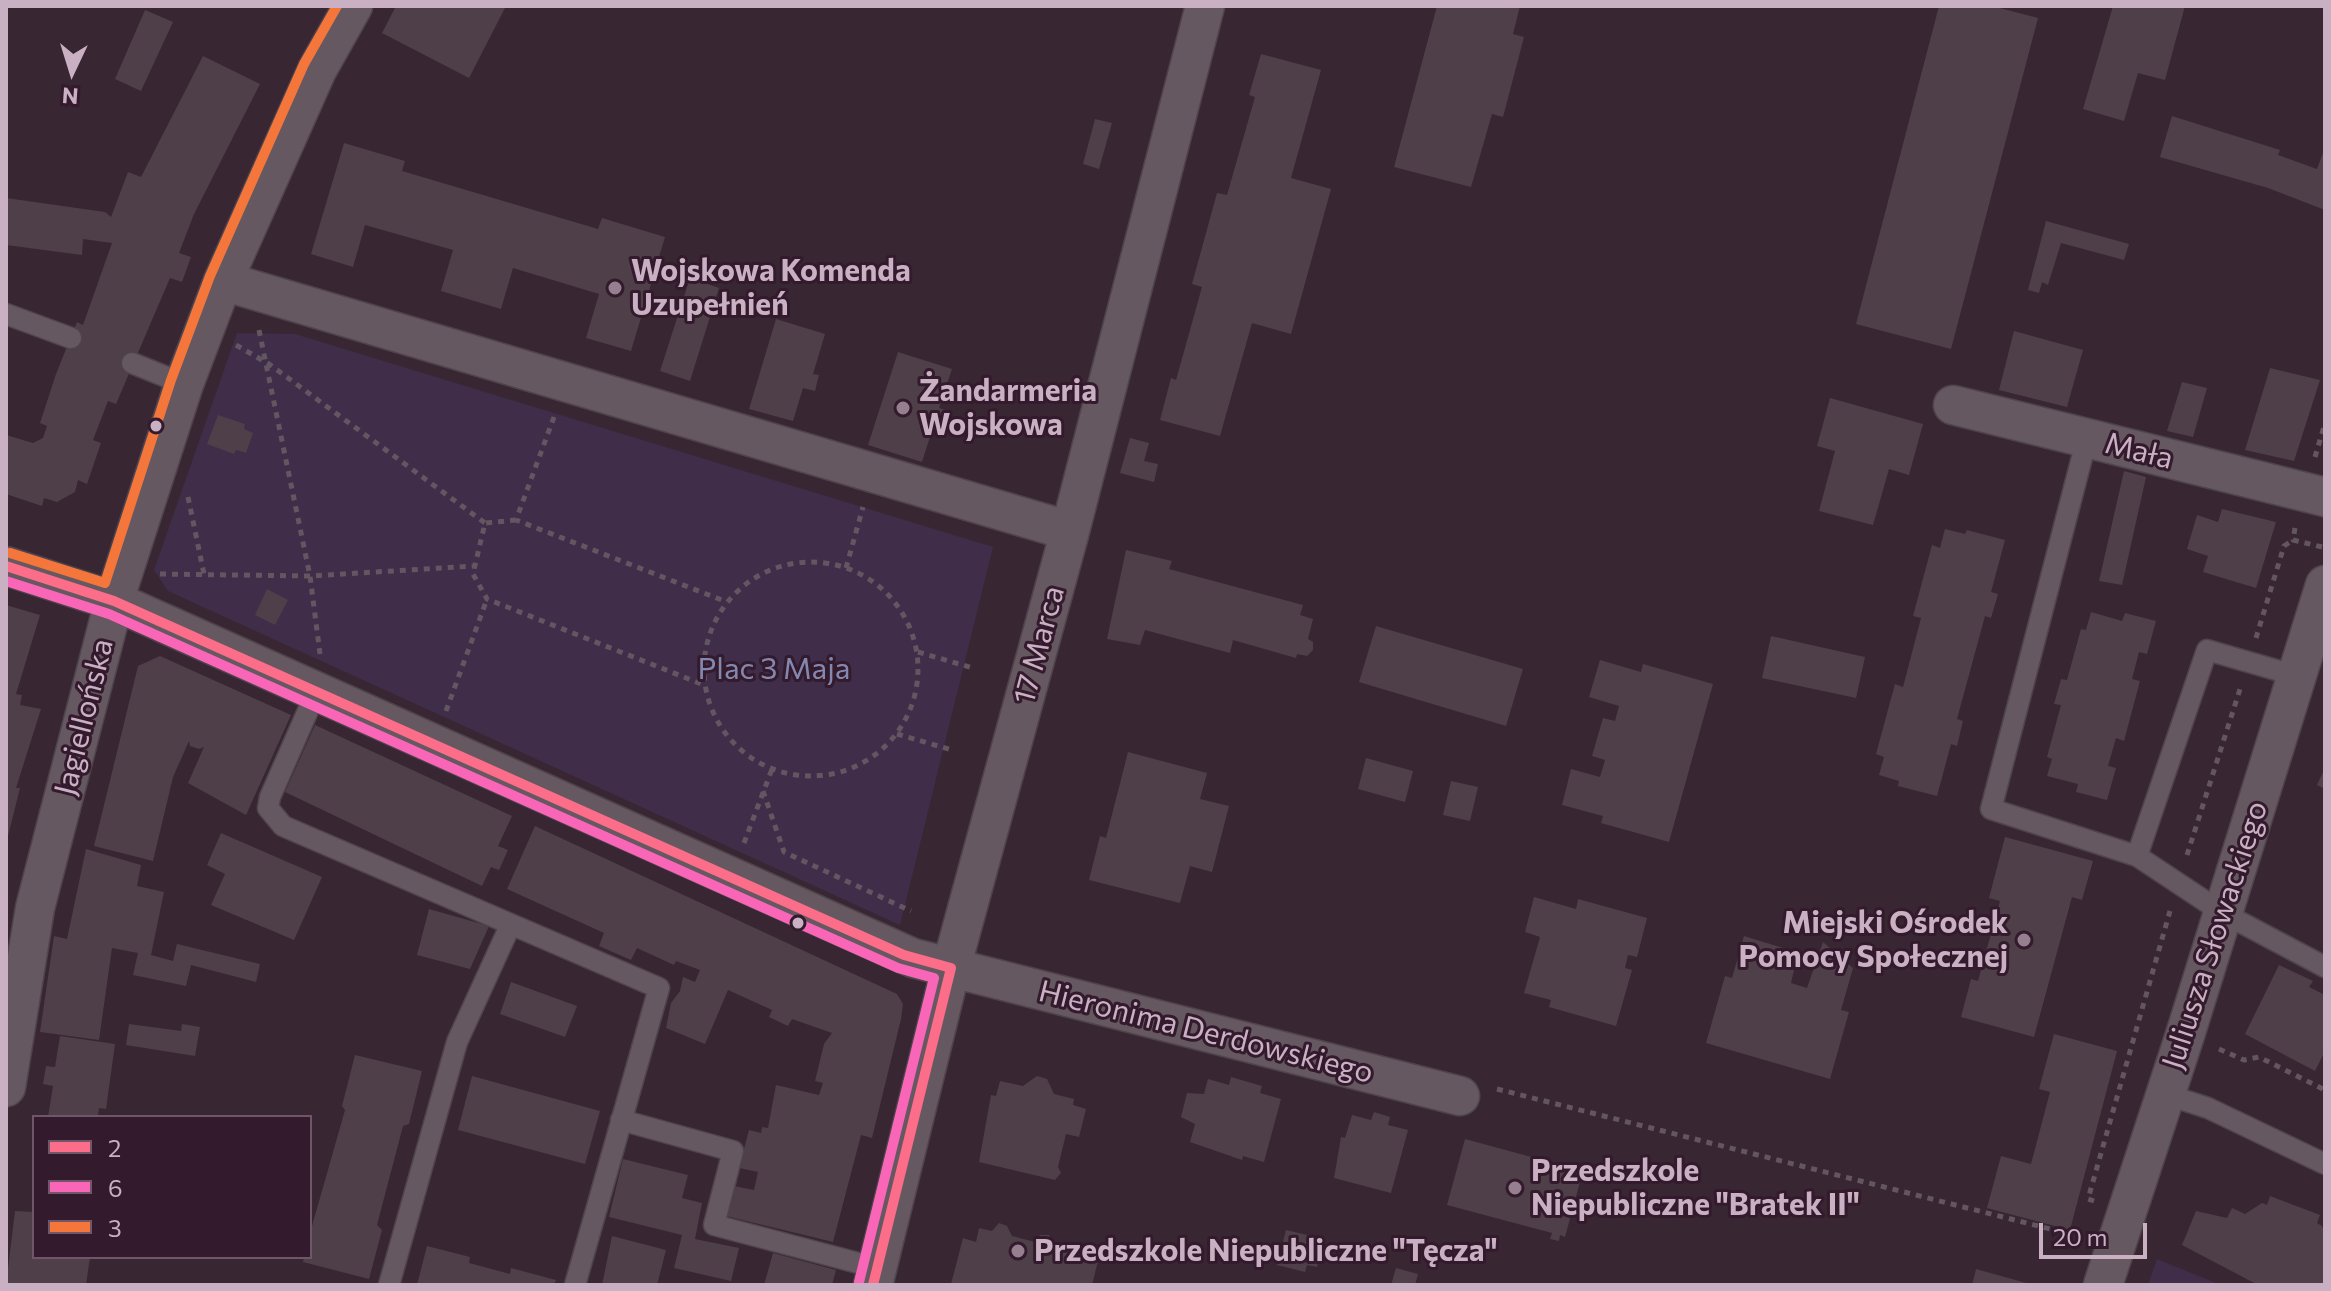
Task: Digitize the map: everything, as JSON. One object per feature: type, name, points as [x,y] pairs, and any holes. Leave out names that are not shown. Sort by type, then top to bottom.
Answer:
[{"type":"street","name":"Jagiellońska","points":[[6,1087],[35,908],[114,601],[184,384],[223,281],[317,70],[353,6]]},
{"type":"street","name":"17 Marca","points":[[875,1276],[951,968],[1070,531],[1205,6]]},
{"type":"street","points":[[223,281],[1070,531]]},
{"type":"street","name":"Mała","points":[[1953,405],[2325,497]]},
{"type":"street","name":"Hieronima Derdowskiego","points":[[6,566],[114,601],[319,675],[904,955],[1450,1094]]},
{"type":"street","name":"Juliusza Słowackiego","points":[[2103,1285],[2185,1035],[2325,585]]},
{"type":"lane","points":[[6,314],[71,338]]},
{"type":"lane","points":[[132,363],[184,384]]},
{"type":"lane","points":[[2087,438],[1991,809],[2137,856],[2223,913],[2325,967]]},
{"type":"lane","points":[[2137,856],[2207,650],[2297,676]]},
{"type":"lane","points":[[319,675],[270,797],[268,808],[283,826],[659,988],[575,1285]]},
{"type":"lane","points":[[389,1285],[457,1042],[510,926]]},
{"type":"lane","points":[[2165,1094],[2208,1108],[2325,1164]]},
{"type":"lane","points":[[621,1120],[733,1151],[714,1225],[875,1276]]},
{"type":"path","points":[[258,322],[262,359],[310,576],[319,675]]},
{"type":"path","points":[[226,342],[262,359],[485,523],[516,520],[727,602]]},
{"type":"path","points":[[516,520],[555,413]]},
{"type":"path","points":[[185,481],[204,574]]},
{"type":"path","points":[[846,568],[866,494]]},
{"type":"path","points":[[485,523],[473,574],[487,599],[704,685]]},
{"type":"path","points":[[813,562],[846,568],[880,586],[905,616],[918,652],[916,690],[897,734],[872,758],[840,773],[806,777],[772,769],[747,756],[727,737],[712,712],[704,685],[704,656],[712,627],[727,602],[751,580],[781,566],[813,562]]},
{"type":"path","points":[[148,575],[310,576],[474,566]]},
{"type":"path","points":[[440,726],[487,599]]},
{"type":"path","points":[[918,652],[973,668]]},
{"type":"path","points":[[897,734],[952,750]]},
{"type":"path","points":[[743,847],[772,769]]},
{"type":"path","points":[[763,791],[784,852],[911,911]]},
{"type":"path","points":[[2185,1035],[2244,1060],[2259,1057],[2325,1090]]},
{"type":"path","points":[[1450,1094],[1462,1080],[2078,1236]]},
{"type":"green space","name":"Plac 3 Maja","points":[[237,333],[295,334],[993,547],[900,925],[168,591],[154,570]]},
{"type":"green space","points":[[2157,1259],[2221,1285],[2148,1285]]},
{"type":"building","points":[[396,6],[506,6],[469,78],[382,33]]},
{"type":"building","points":[[1437,6],[1520,6],[1513,34],[1524,37],[1503,117],[1492,114],[1471,187],[1394,167]]},
{"type":"building","points":[[1939,6],[1992,6],[2038,18],[1951,349],[1856,324]]},
{"type":"building","points":[[2113,6],[2185,6],[2165,80],[2138,73],[2124,121],[2083,109]]},
{"type":"building","points":[[145,10],[173,22],[141,91],[115,79]]},
{"type":"building","points":[[1261,54],[1321,70],[1291,178],[1331,189],[1291,334],[1252,323],[1220,436],[1160,420],[1171,378],[1176,380],[1202,287],[1192,284],[1217,193],[1227,195],[1255,97],[1249,95]]},
{"type":"building","points":[[203,56],[260,84],[194,214],[179,253],[191,257],[182,282],[170,278],[116,404],[108,401],[93,440],[101,443],[87,484],[78,480],[75,492],[57,502],[44,498],[42,506],[6,494],[6,435],[33,443],[43,438],[47,426],[40,423],[56,374],[77,322],[83,325],[112,243],[83,239],[82,255],[6,245],[6,198],[105,212],[111,217],[128,172],[141,177]]},
{"type":"building","points":[[2172,116],[2280,150],[2278,155],[2317,169],[2325,147],[2325,210],[2268,188],[2160,157]]},
{"type":"building","points":[[1095,119],[1112,123],[1099,169],[1083,164]]},
{"type":"building","points":[[344,143],[405,161],[402,171],[598,229],[602,218],[665,237],[631,351],[586,338],[599,294],[513,268],[501,309],[441,291],[453,250],[365,225],[353,267],[311,254]]},
{"type":"building","points":[[2046,221],[2129,244],[2124,260],[2061,243],[2048,285],[2042,282],[2039,293],[2028,290]]},
{"type":"building","points":[[690,278],[719,288],[690,381],[660,371]]},
{"type":"building","points":[[776,319],[825,334],[813,374],[819,375],[815,391],[803,388],[793,421],[749,409]]},
{"type":"building","points":[[2014,331],[2083,350],[2067,407],[1999,390]]},
{"type":"building","points":[[898,352],[952,369],[939,408],[948,411],[942,429],[933,427],[922,462],[868,445]]},
{"type":"building","points":[[2270,368],[2320,380],[2294,461],[2245,450]]},
{"type":"building","points":[[2182,382],[2207,388],[2193,437],[2167,431]]},
{"type":"building","points":[[1830,398],[1923,424],[1909,475],[1889,469],[1873,525],[1819,511],[1835,451],[1817,446]]},
{"type":"building","points":[[218,415],[245,424],[244,429],[253,433],[246,453],[236,450],[234,454],[207,444]]},
{"type":"building","points":[[1130,438],[1149,443],[1144,461],[1158,464],[1154,482],[1120,473]]},
{"type":"building","points":[[2124,471],[2146,477],[2122,585],[2099,581]]},
{"type":"building","points":[[2222,509],[2276,522],[2256,588],[2203,572],[2208,556],[2187,549],[2197,515],[2218,522]]},
{"type":"building","points":[[1945,529],[1965,534],[1967,530],[2005,540],[1991,592],[1998,594],[1991,618],[1985,616],[1957,719],[1963,721],[1957,746],[1951,744],[1937,796],[1898,786],[1899,781],[1879,775],[1884,757],[1876,754],[1895,684],[1903,687],[1921,618],[1913,616],[1932,545],[1940,548]]},
{"type":"building","points":[[1126,550],[1172,561],[1169,569],[1303,605],[1300,615],[1313,619],[1308,639],[1313,642],[1313,650],[1307,656],[1297,654],[1296,658],[1233,640],[1230,653],[1145,630],[1140,645],[1107,639]]},
{"type":"building","points":[[267,589],[288,600],[275,625],[255,615]]},
{"type":"building","points":[[6,605],[40,615],[16,694],[22,695],[20,705],[41,709],[16,788],[20,788],[7,840]]},
{"type":"building","points":[[2091,612],[2122,621],[2125,613],[2156,621],[2147,654],[2139,652],[2132,679],[2140,681],[2124,741],[2116,738],[2108,766],[2116,768],[2107,800],[2076,792],[2078,784],[2047,776],[2052,759],[2047,757],[2061,705],[2054,704],[2061,679],[2067,680],[2081,629],[2086,630]]},
{"type":"building","points":[[1376,626],[1523,669],[1506,726],[1359,682]]},
{"type":"building","points":[[1771,636],[1865,657],[1856,698],[1762,678]]},
{"type":"building","points":[[160,656],[291,715],[246,815],[188,783],[204,747],[190,746],[189,741],[173,777],[153,861],[94,846],[138,666]]},
{"type":"building","points":[[1600,660],[1641,672],[1643,664],[1713,684],[1669,842],[1601,823],[1603,816],[1562,805],[1571,769],[1600,777],[1605,760],[1592,756],[1603,718],[1615,721],[1619,706],[1589,697]]},
{"type":"building","points":[[315,725],[512,816],[498,846],[508,850],[499,870],[491,867],[482,886],[285,792]]},
{"type":"building","points":[[1128,752],[1207,773],[1200,799],[1229,806],[1212,872],[1190,866],[1180,903],[1089,880],[1100,836],[1106,838]]},
{"type":"building","points":[[1366,758],[1413,771],[1405,802],[1358,789]]},
{"type":"building","points":[[2325,768],[2325,789],[2317,785]]},
{"type":"building","points":[[1451,781],[1478,787],[1470,821],[1443,815]]},
{"type":"building","points":[[535,826],[897,994],[903,1004],[901,1019],[872,1138],[861,1135],[833,1242],[726,1216],[734,1186],[754,1190],[758,1172],[739,1168],[749,1130],[761,1133],[762,1127],[768,1128],[776,1085],[819,1095],[823,1083],[815,1081],[824,1044],[832,1033],[792,1019],[788,1026],[769,1017],[772,1010],[728,990],[705,1044],[666,1028],[671,1003],[680,991],[683,977],[695,982],[700,970],[676,961],[674,965],[637,948],[631,960],[599,946],[604,933],[507,889]]},
{"type":"building","points":[[221,833],[322,877],[294,940],[211,905],[225,874],[207,865]]},
{"type":"building","name":"Miejski Ośrodek Pomocy Społecznej","points":[[2005,837],[2093,861],[2082,900],[2072,897],[2034,1037],[1961,1017],[1971,979],[1978,981],[2000,901],[1989,898]]},
{"type":"building","points":[[86,849],[141,865],[137,886],[164,892],[151,955],[173,961],[177,944],[260,964],[256,982],[191,965],[186,986],[133,975],[138,953],[112,948],[99,1040],[40,1032],[54,936],[67,939]]},
{"type":"building","points":[[1534,897],[1576,909],[1578,899],[1647,918],[1637,957],[1628,955],[1625,968],[1632,970],[1616,1026],[1549,1007],[1551,1000],[1524,993],[1540,937],[1525,932]]},
{"type":"building","points":[[429,909],[489,926],[470,969],[417,955]]},
{"type":"building","points":[[1744,936],[1783,948],[1778,965],[1794,970],[1791,983],[1807,988],[1823,942],[1853,968],[1841,1010],[1849,1012],[1830,1079],[1706,1043],[1725,976],[1732,978]]},
{"type":"building","points":[[2279,965],[2313,981],[2309,987],[2325,995],[2325,1051],[2315,1071],[2245,1034]]},
{"type":"building","points":[[511,982],[577,1006],[565,1037],[500,1014]]},
{"type":"building","points":[[129,1024],[181,1031],[182,1024],[200,1027],[195,1056],[126,1045]]},
{"type":"building","points":[[2054,1034],[2117,1051],[2070,1230],[1987,1208],[2001,1156],[2031,1164],[2050,1092],[2039,1089]]},
{"type":"building","points":[[60,1036],[115,1044],[106,1109],[99,1108],[98,1115],[48,1115],[53,1086],[43,1084],[46,1066],[55,1067]]},
{"type":"building","points":[[355,1055],[422,1071],[409,1124],[403,1126],[377,1225],[382,1230],[369,1279],[303,1262],[304,1259],[312,1259],[312,1226],[345,1110],[342,1106]]},
{"type":"building","points":[[472,1076],[600,1111],[585,1164],[458,1130]]},
{"type":"building","points":[[1037,1076],[1047,1079],[1054,1094],[1074,1099],[1073,1105],[1086,1109],[1079,1137],[1066,1134],[1058,1167],[1061,1173],[1055,1180],[979,1162],[991,1095],[996,1096],[1000,1081],[1023,1086]]},
{"type":"building","points":[[1231,1077],[1262,1086],[1260,1093],[1281,1099],[1264,1162],[1243,1156],[1242,1160],[1190,1142],[1195,1124],[1181,1117],[1187,1093],[1204,1094],[1208,1079],[1229,1085]]},
{"type":"building","points":[[1374,1112],[1390,1117],[1388,1125],[1408,1130],[1391,1193],[1334,1178],[1341,1137],[1345,1138],[1352,1115],[1371,1120]]},
{"type":"building","name":"Przedszkole Niepubliczne \"Bratek II\"","points":[[1465,1139],[1583,1171],[1565,1237],[1560,1235],[1559,1241],[1550,1239],[1552,1233],[1447,1205]]},
{"type":"building","points":[[623,1159],[688,1175],[682,1198],[702,1203],[695,1239],[739,1248],[731,1281],[674,1268],[682,1235],[609,1217]]},
{"type":"building","points":[[2270,1196],[2320,1215],[2317,1223],[2325,1233],[2325,1285],[2258,1285],[2182,1245],[2196,1211],[2227,1218],[2232,1208],[2245,1214],[2262,1203],[2267,1205]]},
{"type":"building","points":[[15,1211],[32,1212],[32,1259],[90,1259],[86,1285],[6,1285]]},
{"type":"building","name":"Przedszkole Niepubliczne \"Tęcza\"","points":[[999,1223],[1007,1226],[1012,1236],[1035,1242],[1040,1235],[1049,1235],[1056,1246],[1099,1257],[1092,1285],[951,1284],[963,1238],[976,1242],[979,1228],[992,1231]]},
{"type":"building","points":[[1286,1230],[1324,1239],[1317,1267],[1307,1265],[1305,1272],[1277,1265]]},
{"type":"building","points":[[612,1236],[666,1250],[657,1285],[602,1285]]},
{"type":"building","points":[[427,1246],[470,1257],[469,1263],[510,1274],[511,1268],[556,1280],[554,1285],[417,1285]]},
{"type":"building","points":[[773,1253],[836,1270],[832,1285],[764,1285]]},
{"type":"building","points":[[1396,1268],[1418,1274],[1415,1285],[1391,1285]]},
{"type":"building","points":[[1976,1269],[2030,1284],[2030,1285],[1972,1285]]},
{"type":"transit line","name":"3","points":[[10,553],[105,583],[171,380],[210,276],[304,64],[337,6]]},
{"type":"transit line","name":"2","points":[[6,566],[114,601],[904,955],[951,968],[873,1285]]},
{"type":"transit line","name":"6","points":[[6,581],[109,614],[898,968],[934,978],[859,1282]]},
{"type":"place","name":"Wojskowa Komenda Uzupełnień","points":[[615,288]]},
{"type":"place","name":"Żandarmeria Wojskowa","points":[[903,408]]},
{"type":"place","name":"Miejski Ośrodek Pomocy Społecznej","points":[[2024,940]]},
{"type":"place","name":"Przedszkole Niepubliczne \"Bratek II\"","points":[[1515,1188]]},
{"type":"place","name":"Przedszkole Niepubliczne \"Tęcza\"","points":[[1018,1251]]}]
